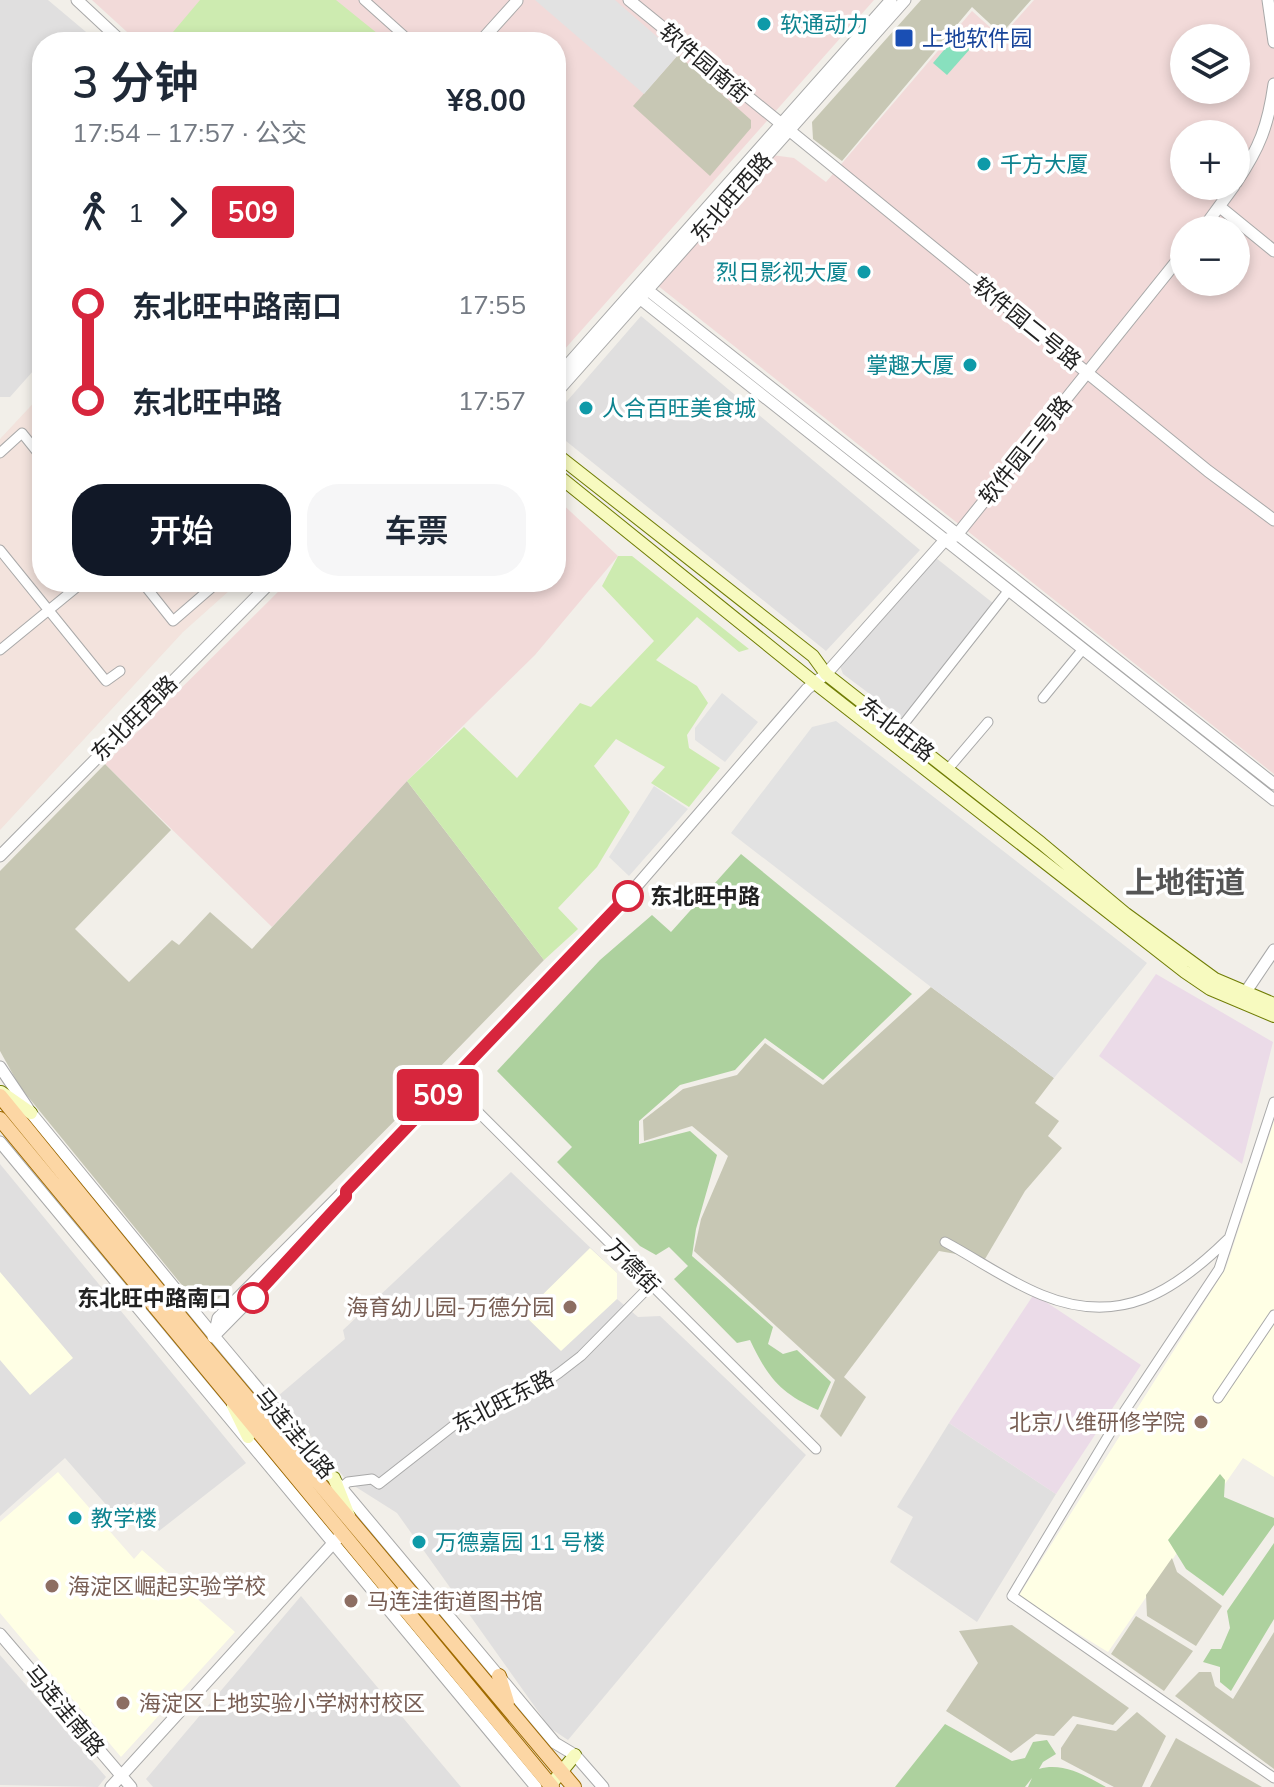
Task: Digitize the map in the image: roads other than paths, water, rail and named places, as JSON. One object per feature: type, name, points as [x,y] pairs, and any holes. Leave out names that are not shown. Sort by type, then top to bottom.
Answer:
[{"type":"main road","name":"东北旺路","points":[[566,462],[813,656],[826,674],[1126,914],[1242,996]]},
{"type":"main road","name":"东北旺路","points":[[566,482],[815,683],[1185,972],[1210,989],[1242,996]]},
{"type":"main road","points":[[1242,996],[1274,1004]]},
{"type":"main road","points":[[1242,996],[1274,1016]]},
{"type":"main road","points":[[0,1094],[31,1113]]},
{"type":"main road","name":"马连洼北路","points":[[0,1094],[205,1345],[343,1532],[509,1710],[574,1787]]},
{"type":"main road","name":"马连洼北路","points":[[0,1119],[205,1345],[229,1395],[547,1787]]},
{"type":"main road","points":[[229,1395],[248,1437]]},
{"type":"main road","points":[[338,1483],[343,1532]]},
{"type":"main road","points":[[499,1676],[509,1710]]},
{"type":"main road","points":[[547,1787],[575,1755]]},
{"type":"street","points":[[77,0],[111,32]]},
{"type":"street","points":[[364,0],[400,32]]},
{"type":"street","points":[[489,32],[516,0]]},
{"type":"street","name":"软件园南街","points":[[629,0],[785,128]]},
{"type":"street","name":"东北旺西路","points":[[785,128],[891,0]]},
{"type":"street","name":"东北旺西路","points":[[566,381],[785,128],[905,0]]},
{"type":"street","points":[[1268,0],[1274,42]]},
{"type":"street","points":[[1250,162],[1268,122],[1274,84]]},
{"type":"street","name":"软件园二号路","points":[[785,128],[1208,471],[1274,520]]},
{"type":"street","points":[[1213,216],[1225,200]]},
{"type":"street","points":[[1220,207],[1274,251]]},
{"type":"street","name":"软件园三号路","points":[[951,538],[1170,269]]},
{"type":"street","points":[[640,292],[951,538],[1274,784]]},
{"type":"street","name":"东北旺西路","points":[[566,368],[640,292]]},
{"type":"street","points":[[0,453],[22,433],[32,446]]},
{"type":"street","points":[[951,538],[1009,590],[1274,800]]},
{"type":"street","points":[[205,1345],[319,1229],[346,1197],[346,1191],[650,873],[815,683],[951,538]]},
{"type":"street","points":[[0,550],[32,589]]},
{"type":"street","points":[[899,730],[1009,590]]},
{"type":"street","points":[[34,592],[106,681],[120,671]]},
{"type":"street","points":[[0,650],[71,592]]},
{"type":"street","points":[[150,592],[173,621],[206,592]]},
{"type":"street","name":"东北旺西路","points":[[0,856],[261,592]]},
{"type":"street","points":[[1043,698],[1083,649]]},
{"type":"street","points":[[948,769],[988,722]]},
{"type":"street","points":[[1242,996],[1274,950]]},
{"type":"street","name":"马连洼北路","points":[[0,1067],[205,1345],[338,1483],[555,1743],[575,1755],[603,1787]]},
{"type":"street","name":"万德街","points":[[449,1083],[816,1449]]},
{"type":"street","points":[[1274,1102],[1219,1269],[1110,1433],[1012,1596],[1274,1778]]},
{"type":"street","name":"马连洼北路","points":[[0,1142],[248,1437],[343,1532]]},
{"type":"street","points":[[945,1242],[1041,1295],[1071,1305],[1107,1306],[1142,1301],[1175,1285],[1231,1237]]},
{"type":"street","name":"东北旺东路","points":[[338,1483],[372,1479],[379,1484],[453,1426],[531,1392],[581,1356],[652,1284]]},
{"type":"street","points":[[1218,1398],[1274,1315]]},
{"type":"street","points":[[111,1787],[343,1532]]},
{"type":"street","name":"马连洼南路","points":[[0,1634],[131,1787]]},
{"type":"place","name":"软通动力","points":[[764,24]]},
{"type":"place","name":"上地软件园","points":[[904,38]]},
{"type":"place","name":"千方大厦","points":[[984,164]]},
{"type":"place","name":"烈日影视大厦","points":[[864,272]]},
{"type":"place","name":"掌趣大厦","points":[[970,365]]},
{"type":"place","name":"人合百旺美食城","points":[[586,408]]},
{"type":"place","name":"东北旺中路","points":[[628,896]]},
{"type":"place","name":"东北旺中路南口","points":[[253,1298]]},
{"type":"place","name":"海育幼儿园-万德分园","points":[[570,1307]]},
{"type":"place","name":"北京八维研修学院","points":[[1201,1422]]},
{"type":"place","name":"教学楼","points":[[75,1518]]},
{"type":"place","name":"万德嘉园 11 号楼","points":[[419,1542]]},
{"type":"place","name":"海淀区崛起实验学校","points":[[52,1586]]},
{"type":"place","name":"马连洼街道图书馆","points":[[351,1601]]},
{"type":"place","name":"海淀区上地实验小学树村校区","points":[[123,1703]]},
{"type":"district","name":"上地街道","points":[[1185,882]]}]
